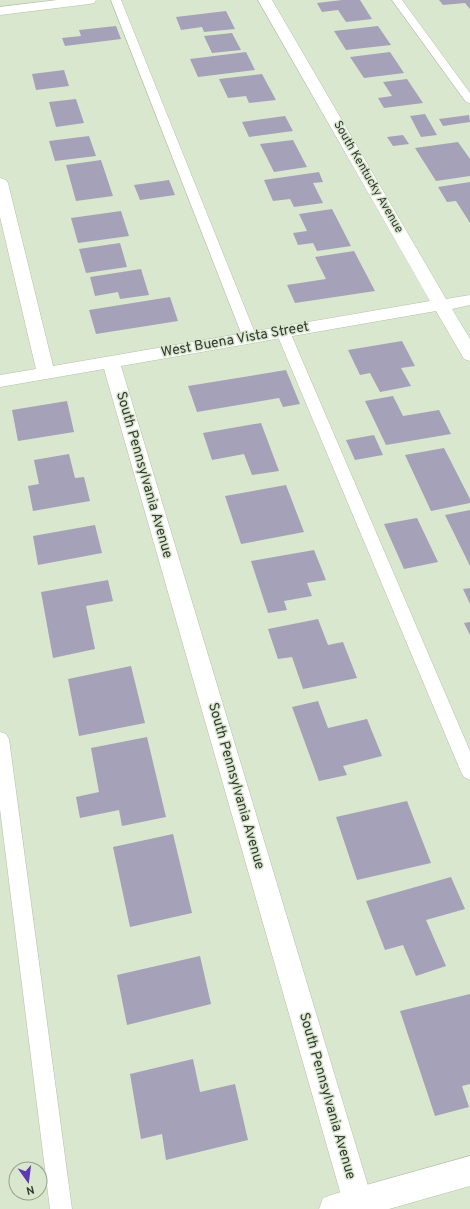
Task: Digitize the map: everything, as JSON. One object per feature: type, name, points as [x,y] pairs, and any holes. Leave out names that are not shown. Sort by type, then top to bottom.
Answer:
[{"type":"street","points":[[0,11],[89,0]]},
{"type":"street","name":"South Kentucky Avenue","points":[[265,0],[470,355]]},
{"type":"street","points":[[0,183],[46,373]]},
{"type":"street","name":"West Buena Vista Street","points":[[0,381],[470,300]]},
{"type":"street","name":"South Pennsylvania Avenue","points":[[111,362],[351,1207]]},
{"type":"street","points":[[351,1207],[470,1171]]},
{"type":"lane","points":[[116,0],[250,338]]},
{"type":"lane","points":[[397,0],[470,100]]},
{"type":"lane","points":[[283,332],[470,772]]},
{"type":"lane","points":[[0,739],[61,1209]]},
{"type":"building","points":[[342,0],[360,0],[372,19],[346,22],[338,10],[322,12],[317,3]]},
{"type":"building","points":[[439,0],[470,0],[470,9],[465,3],[443,5]]},
{"type":"building","points":[[226,11],[235,29],[204,32],[202,27],[181,30],[176,17]]},
{"type":"building","points":[[116,26],[121,39],[65,46],[62,38],[81,36],[79,30]]},
{"type":"building","points":[[378,26],[391,45],[346,50],[334,31]]},
{"type":"building","points":[[232,33],[241,50],[212,53],[204,36]]},
{"type":"building","points":[[246,52],[255,70],[198,77],[190,59]]},
{"type":"building","points":[[390,52],[404,73],[364,78],[350,57]]},
{"type":"building","points":[[64,70],[69,86],[36,90],[32,74]]},
{"type":"building","points":[[262,74],[276,100],[249,103],[246,96],[228,98],[219,79]]},
{"type":"building","points":[[407,79],[423,103],[384,108],[378,98],[392,96],[383,82]]},
{"type":"building","points":[[76,99],[84,123],[56,127],[49,102]]},
{"type":"building","points":[[425,114],[437,135],[421,137],[410,116]]},
{"type":"building","points":[[469,115],[470,122],[443,126],[439,119]]},
{"type":"building","points":[[285,116],[293,131],[249,137],[242,122]]},
{"type":"building","points":[[403,135],[409,144],[393,146],[387,137]]},
{"type":"building","points":[[89,136],[96,156],[55,161],[49,141]]},
{"type":"building","points":[[293,140],[307,167],[274,172],[260,144]]},
{"type":"building","points":[[458,142],[470,159],[470,176],[436,181],[415,148]]},
{"type":"building","points":[[101,160],[113,196],[76,201],[66,165]]},
{"type":"building","points":[[319,172],[323,182],[313,183],[323,203],[294,207],[290,199],[273,201],[264,180]]},
{"type":"building","points":[[169,180],[175,195],[140,200],[134,185]]},
{"type":"building","points":[[470,182],[470,223],[456,201],[447,202],[438,187]]},
{"type":"building","points":[[332,209],[351,246],[317,251],[313,243],[298,245],[293,233],[307,231],[299,214]]},
{"type":"building","points":[[121,211],[129,236],[78,243],[71,218]]},
{"type":"building","points":[[120,243],[127,267],[86,273],[79,249]]},
{"type":"building","points":[[354,251],[375,291],[295,303],[287,285],[326,279],[315,257]]},
{"type":"building","points":[[141,269],[149,295],[120,299],[118,292],[95,296],[90,277]]},
{"type":"building","points":[[170,297],[178,321],[96,334],[89,310]]},
{"type":"building","points":[[402,341],[415,366],[401,368],[411,386],[380,392],[370,373],[360,375],[348,350]]},
{"type":"building","points":[[286,370],[300,404],[283,407],[279,398],[197,412],[188,386]]},
{"type":"building","points":[[393,396],[403,416],[439,410],[451,434],[386,445],[365,401]]},
{"type":"building","points":[[67,401],[74,432],[18,441],[12,410]]},
{"type":"building","points":[[261,423],[279,471],[252,475],[244,454],[212,460],[203,433]]},
{"type":"building","points":[[374,435],[383,455],[355,460],[346,440]]},
{"type":"building","points":[[444,448],[470,499],[470,503],[431,511],[405,455]]},
{"type":"building","points":[[69,454],[75,478],[84,477],[90,501],[33,511],[28,486],[39,484],[34,460]]},
{"type":"building","points":[[286,485],[304,532],[241,544],[225,496]]},
{"type":"building","points":[[470,510],[470,566],[445,515]]},
{"type":"building","points":[[417,518],[438,562],[404,569],[384,524]]},
{"type":"building","points":[[95,525],[102,553],[38,565],[33,536]]},
{"type":"building","points":[[314,550],[326,580],[307,583],[312,596],[284,601],[287,610],[268,613],[251,561]]},
{"type":"building","points":[[108,580],[113,601],[86,606],[95,649],[53,658],[41,592]]},
{"type":"building","points":[[470,588],[470,604],[463,589]]},
{"type":"building","points":[[318,619],[328,645],[343,642],[357,678],[303,689],[292,657],[278,659],[268,629]]},
{"type":"building","points":[[470,622],[470,635],[464,623]]},
{"type":"building","points":[[131,666],[145,723],[79,736],[68,679]]},
{"type":"building","points":[[318,701],[328,728],[367,719],[382,756],[343,766],[347,775],[319,781],[292,707]]},
{"type":"building","points":[[147,737],[166,817],[122,826],[119,810],[80,818],[76,797],[99,792],[91,748]]},
{"type":"building","points":[[407,801],[431,863],[357,880],[336,817]]},
{"type":"building","points":[[173,834],[192,913],[130,927],[113,847]]},
{"type":"building","points":[[451,877],[465,909],[426,920],[446,966],[416,976],[403,945],[385,950],[366,901]]},
{"type":"building","points":[[200,956],[211,1004],[127,1025],[117,975]]},
{"type":"building","points":[[470,994],[470,1084],[462,1086],[469,1107],[435,1116],[400,1011]]},
{"type":"building","points":[[193,1059],[200,1092],[235,1084],[248,1140],[166,1160],[162,1134],[141,1139],[130,1074]]}]
